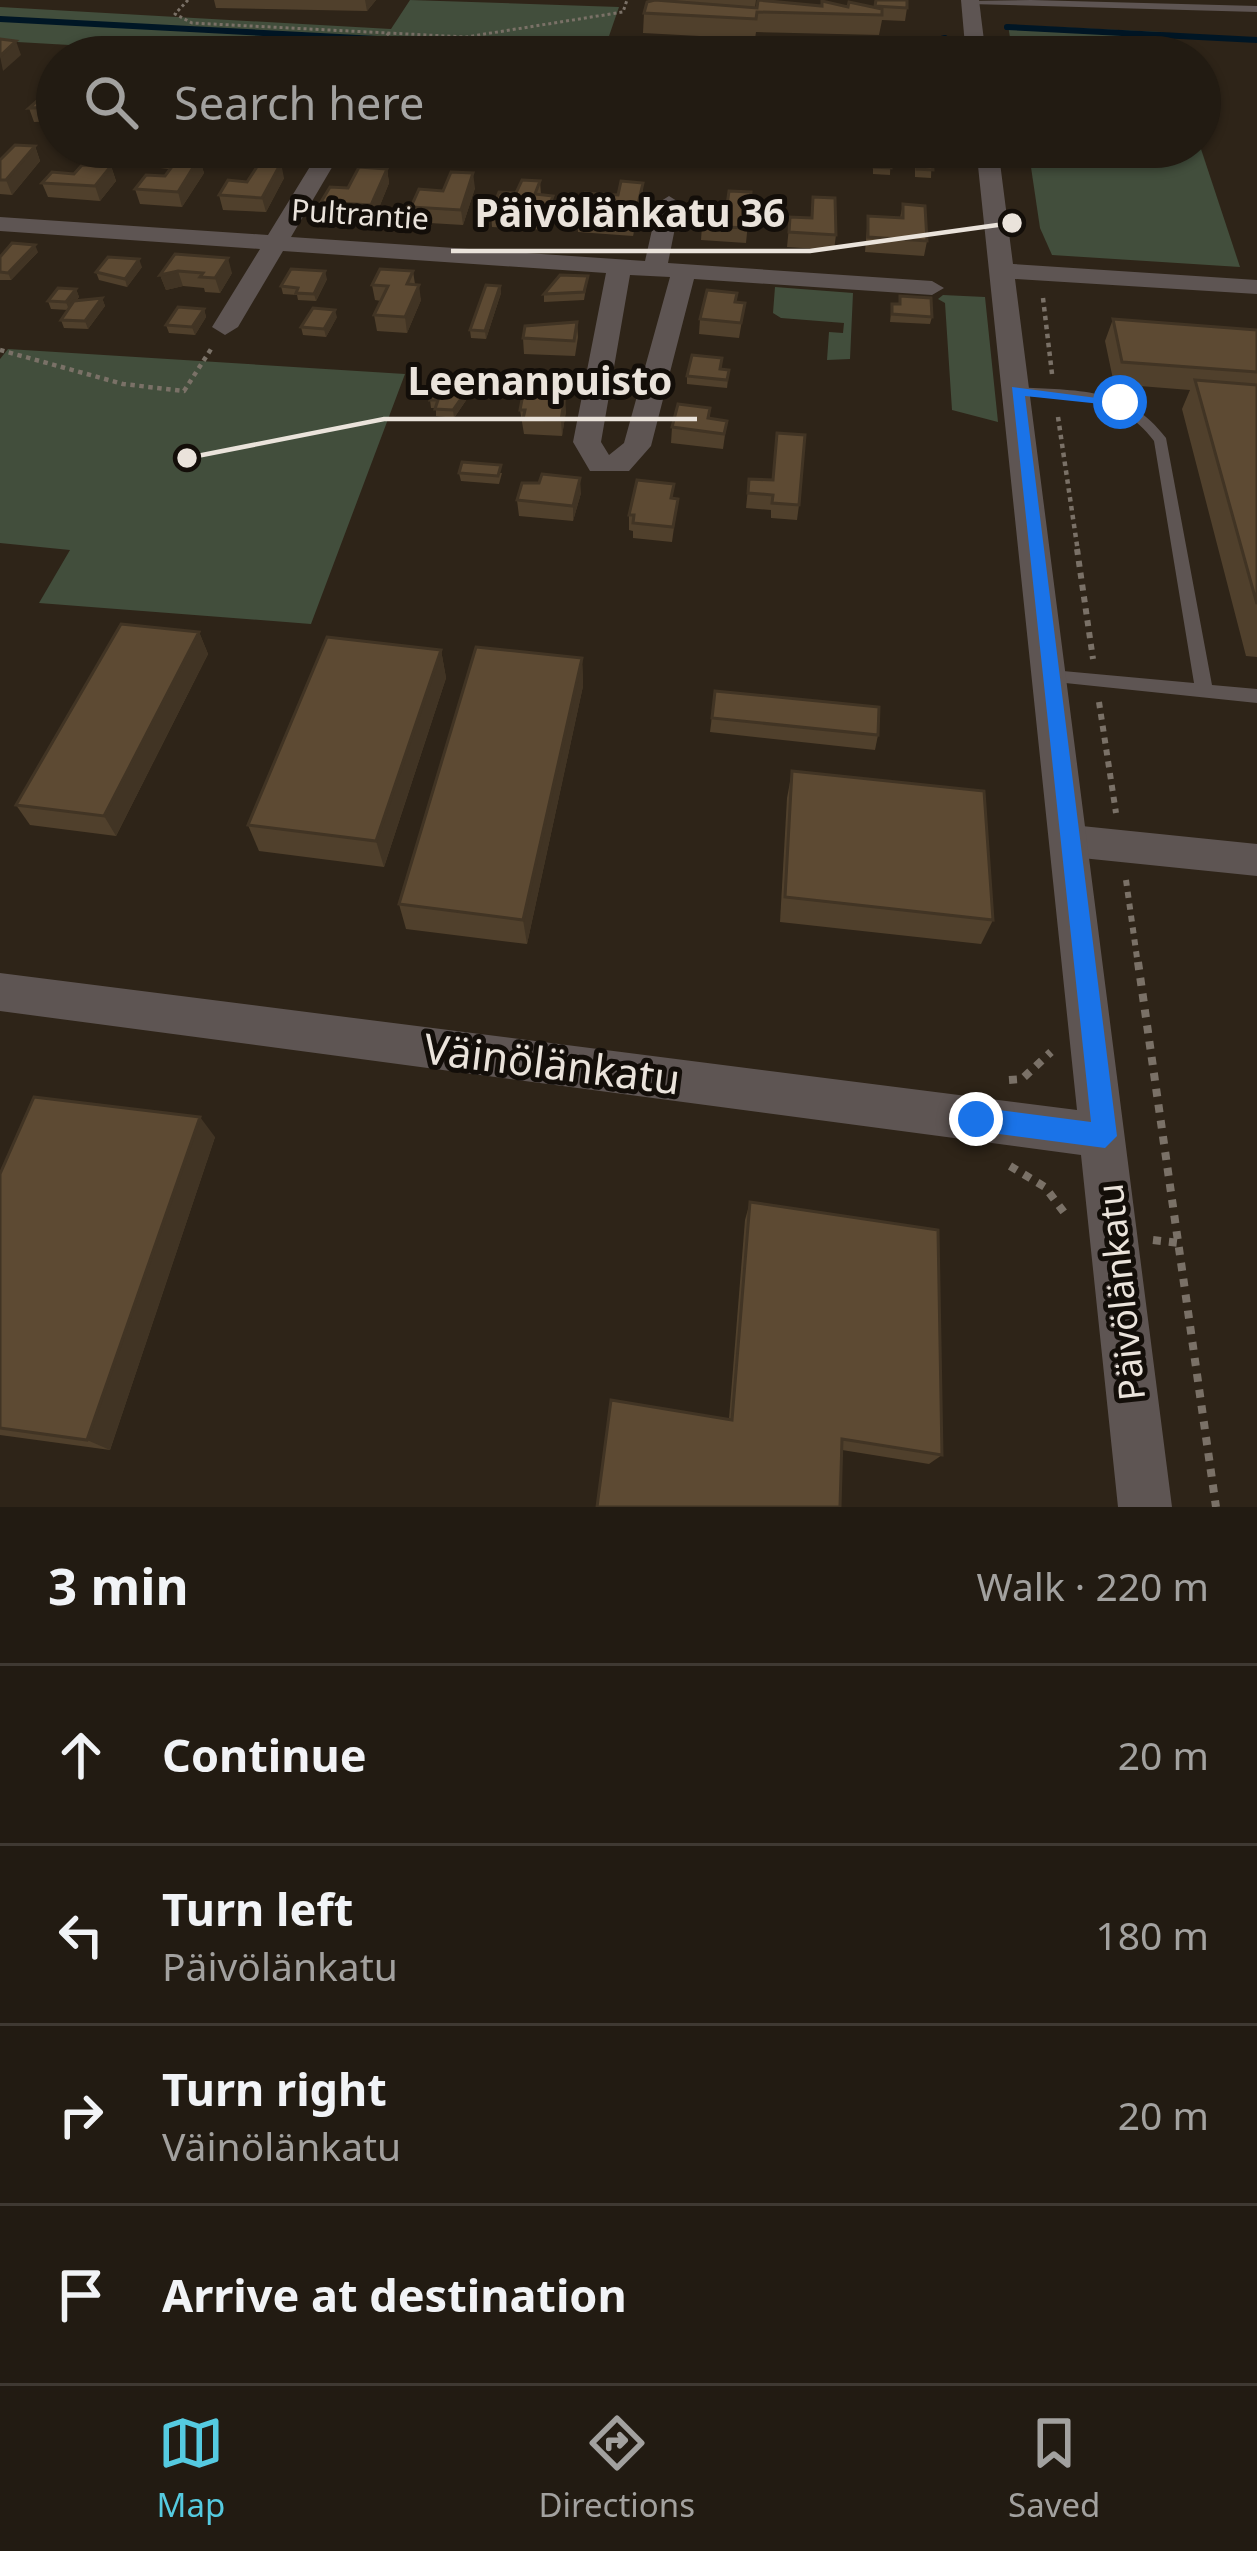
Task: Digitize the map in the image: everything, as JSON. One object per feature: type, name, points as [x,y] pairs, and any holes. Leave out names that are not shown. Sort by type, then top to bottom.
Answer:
[{"type":"street","points":[[970,1],[974,36]]},
{"type":"street","points":[[225,327],[320,168]]},
{"type":"street","name":"Päivölänkatu","points":[[990,168],[1072,841],[1145,1507]]},
{"type":"street","points":[[655,269],[669,203]]},
{"type":"street","name":"Pultrantie","points":[[0,224],[932,288]]},
{"type":"street","points":[[619,266],[587,442],[600,464],[619,464],[637,446],[684,271]]},
{"type":"street","points":[[1002,271],[1257,287]]},
{"type":"street","points":[[1072,841],[1257,860]]},
{"type":"street","name":"Väinölänkatu","points":[[0,992],[1105,1136]]},
{"type":"lane","points":[[970,1],[1257,6]]},
{"type":"lane","points":[[1017,391],[1120,402],[1147,417],[1161,441],[1204,691]]},
{"type":"lane","points":[[1052,676],[1257,696]]},
{"type":"path","points":[[188,0],[175,14],[178,20],[485,36],[564,17],[623,12],[627,0]]},
{"type":"path","points":[[0,350],[123,383],[184,391],[225,327]]},
{"type":"path","points":[[1001,1162],[1045,1187],[1063,1205],[1071,1228],[1179,1244]]},
{"type":"green space","points":[[410,0],[619,7],[609,36],[36,36],[36,43],[0,41],[0,7],[391,29]]},
{"type":"green space","points":[[1008,25],[1162,32],[1163,36],[1010,36]]},
{"type":"green space","points":[[1031,168],[1207,168],[1240,267],[1052,255],[1040,228]]},
{"type":"green space","points":[[775,287],[853,293],[850,359],[827,360],[829,332],[843,333],[844,323],[781,318],[773,313]]},
{"type":"green space","points":[[943,295],[985,297],[998,422],[952,410],[945,303],[938,299]]},
{"type":"green space","points":[[8,349],[405,374],[311,624],[39,603],[70,550],[0,543],[0,359]]},
{"type":"building","points":[[758,0],[822,6],[822,1],[848,7],[849,2],[882,9],[882,15],[757,12],[756,19],[644,13],[647,2],[757,8]]},
{"type":"building","points":[[876,0],[907,0],[907,8],[875,6]]},
{"type":"building","points":[[0,39],[16,41],[0,56]]},
{"type":"building","points":[[15,145],[35,146],[6,180],[0,180],[0,160]]},
{"type":"building","points":[[79,168],[109,168],[95,186],[42,183],[52,172],[74,174]]},
{"type":"building","points":[[171,168],[193,168],[178,192],[135,189],[146,175],[165,176]]},
{"type":"building","points":[[256,168],[278,168],[262,198],[219,195],[228,180],[247,182]]},
{"type":"building","points":[[358,168],[387,169],[371,205],[321,202],[330,187],[348,188]]},
{"type":"building","points":[[451,172],[473,173],[461,210],[411,207],[419,189],[443,191]]},
{"type":"building","points":[[522,180],[540,181],[535,194],[553,196],[546,215],[491,212],[499,192],[516,193]]},
{"type":"building","points":[[621,181],[643,183],[634,221],[577,217],[585,193],[618,195]]},
{"type":"building","points":[[729,191],[751,192],[748,228],[702,226],[704,211],[726,212]]},
{"type":"building","points":[[813,197],[835,198],[836,235],[789,232],[790,217],[812,218]]},
{"type":"building","points":[[903,204],[925,206],[927,241],[868,237],[868,216],[903,218]]},
{"type":"building","points":[[12,243],[35,245],[8,273],[0,272],[0,257]]},
{"type":"building","points":[[175,254],[228,258],[215,278],[178,271],[160,275]]},
{"type":"building","points":[[108,257],[139,259],[125,279],[96,272]]},
{"type":"building","points":[[291,269],[325,271],[314,294],[296,293],[298,288],[281,286]]},
{"type":"building","points":[[380,269],[413,271],[407,284],[419,285],[405,317],[374,315],[388,286],[372,285]]},
{"type":"building","points":[[560,275],[588,276],[584,292],[544,294]]},
{"type":"building","points":[[486,285],[500,286],[485,331],[470,330]]},
{"type":"building","points":[[58,288],[76,289],[66,302],[48,301]]},
{"type":"building","points":[[707,290],[737,293],[735,302],[745,303],[741,323],[700,319]]},
{"type":"building","points":[[900,296],[931,298],[932,317],[892,314],[892,304],[900,304]]},
{"type":"building","points":[[102,298],[85,321],[61,320],[74,301]]},
{"type":"building","points":[[178,307],[204,309],[192,327],[166,325]]},
{"type":"building","points":[[313,308],[335,310],[324,329],[301,327]]},
{"type":"building","points":[[1113,319],[1257,330],[1257,372],[1122,362]]},
{"type":"building","points":[[577,322],[574,341],[523,338],[525,326]]},
{"type":"building","points":[[692,355],[722,358],[720,369],[729,370],[727,380],[687,376]]},
{"type":"building","points":[[1195,380],[1257,385],[1257,604]]},
{"type":"building","points":[[436,383],[470,386],[453,410],[435,409],[438,400],[430,400]]},
{"type":"building","points":[[524,389],[565,396],[561,420],[523,419]]},
{"type":"building","points":[[678,404],[710,408],[708,418],[727,421],[724,434],[672,427]]},
{"type":"building","points":[[777,433],[805,435],[799,505],[772,503],[773,495],[748,493],[749,479],[773,480]]},
{"type":"building","points":[[462,462],[501,465],[498,476],[459,473]]},
{"type":"building","points":[[542,474],[580,478],[573,506],[517,500],[522,483],[539,483]]},
{"type":"building","points":[[637,480],[674,484],[671,498],[678,499],[673,527],[633,523],[634,515],[629,515]]},
{"type":"building","points":[[121,624],[199,632],[104,816],[16,805]]},
{"type":"building","points":[[327,637],[441,650],[376,841],[248,825]]},
{"type":"building","points":[[476,647],[582,658],[523,920],[399,904]]},
{"type":"building","points":[[715,691],[879,707],[878,735],[712,718]]},
{"type":"building","points":[[792,771],[984,791],[993,920],[785,897]]},
{"type":"building","points":[[34,1097],[200,1117],[87,1440],[0,1428],[0,1174]]},
{"type":"building","points":[[750,1202],[938,1230],[942,1455],[842,1439],[840,1507],[597,1507],[611,1400],[732,1420]]},
{"type":"waterway","points":[[0,19],[322,36]]},
{"type":"waterway","points":[[1007,27],[1180,36]]},
{"type":"waterway","points":[[1221,38],[1257,40]]},
{"type":"place","name":"Päivölänkatu 36","points":[[1012,223]]},
{"type":"place","name":"Leenanpuisto","points":[[187,458]]},
{"type":"route","points":[[976,1119],[1105,1136],[1017,391],[1120,402]]}]
